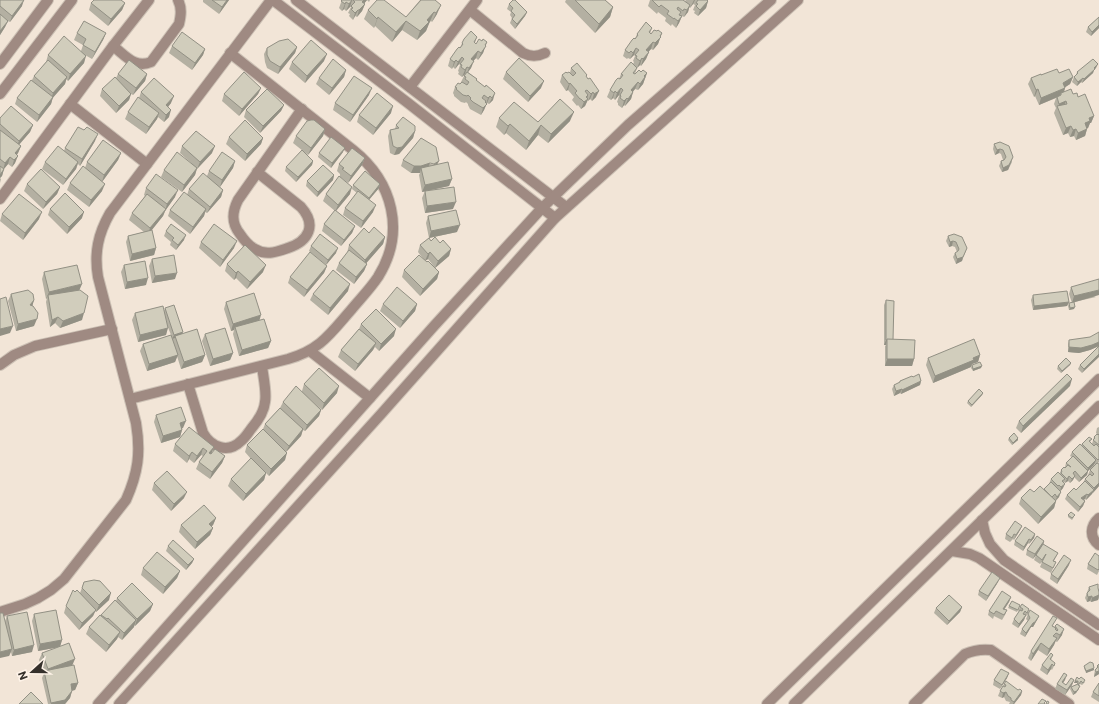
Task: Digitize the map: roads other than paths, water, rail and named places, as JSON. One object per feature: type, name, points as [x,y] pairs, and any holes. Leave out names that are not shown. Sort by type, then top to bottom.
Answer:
[{"type":"street","points":[[0,64],[48,0]]},
{"type":"street","points":[[0,94],[72,0]]},
{"type":"street","points":[[0,198],[149,0]]},
{"type":"street","points":[[114,46],[133,62],[139,64],[150,62],[179,24],[181,9],[178,0]]},
{"type":"street","points":[[0,612],[38,598],[51,590],[64,579],[126,500],[133,486],[139,455],[138,431],[96,267],[98,239],[103,225],[110,213],[230,53],[272,0],[555,218]]},
{"type":"street","points":[[296,0],[566,207]]},
{"type":"street","points":[[410,87],[477,0]]},
{"type":"street","points":[[98,704],[370,398],[542,208],[628,125],[771,0]]},
{"type":"street","points":[[119,704],[555,218],[798,0]]},
{"type":"street","points":[[470,10],[523,53],[532,56],[541,56],[545,53]]},
{"type":"street","points":[[130,399],[262,366],[299,356],[310,351],[326,339],[377,278],[384,266],[390,250],[392,217],[389,200],[383,185],[374,170],[363,158],[230,53]]},
{"type":"street","points":[[70,104],[147,164]]},
{"type":"street","points":[[257,172],[301,206],[307,213],[310,222],[306,237],[301,242],[274,253],[264,253],[251,246],[236,230],[232,220],[233,210],[257,172],[302,109]]},
{"type":"street","points":[[0,365],[14,355],[35,346],[112,329]]},
{"type":"street","points":[[310,351],[370,398]]},
{"type":"street","points":[[188,384],[206,439],[217,447],[231,447],[241,442],[261,415],[265,402],[262,366]]},
{"type":"street","points":[[767,704],[1099,379]]},
{"type":"street","points":[[794,704],[1099,406]]},
{"type":"street","points":[[1099,518],[1091,529],[1092,537],[1099,545]]},
{"type":"street","points":[[982,520],[985,533],[990,544],[1004,560],[1099,625]]},
{"type":"street","points":[[952,550],[970,554],[987,564],[1099,640]]},
{"type":"street","points":[[987,564],[995,551]]},
{"type":"street","points":[[914,704],[965,654],[974,650],[983,649],[991,650],[1069,704]]}]
